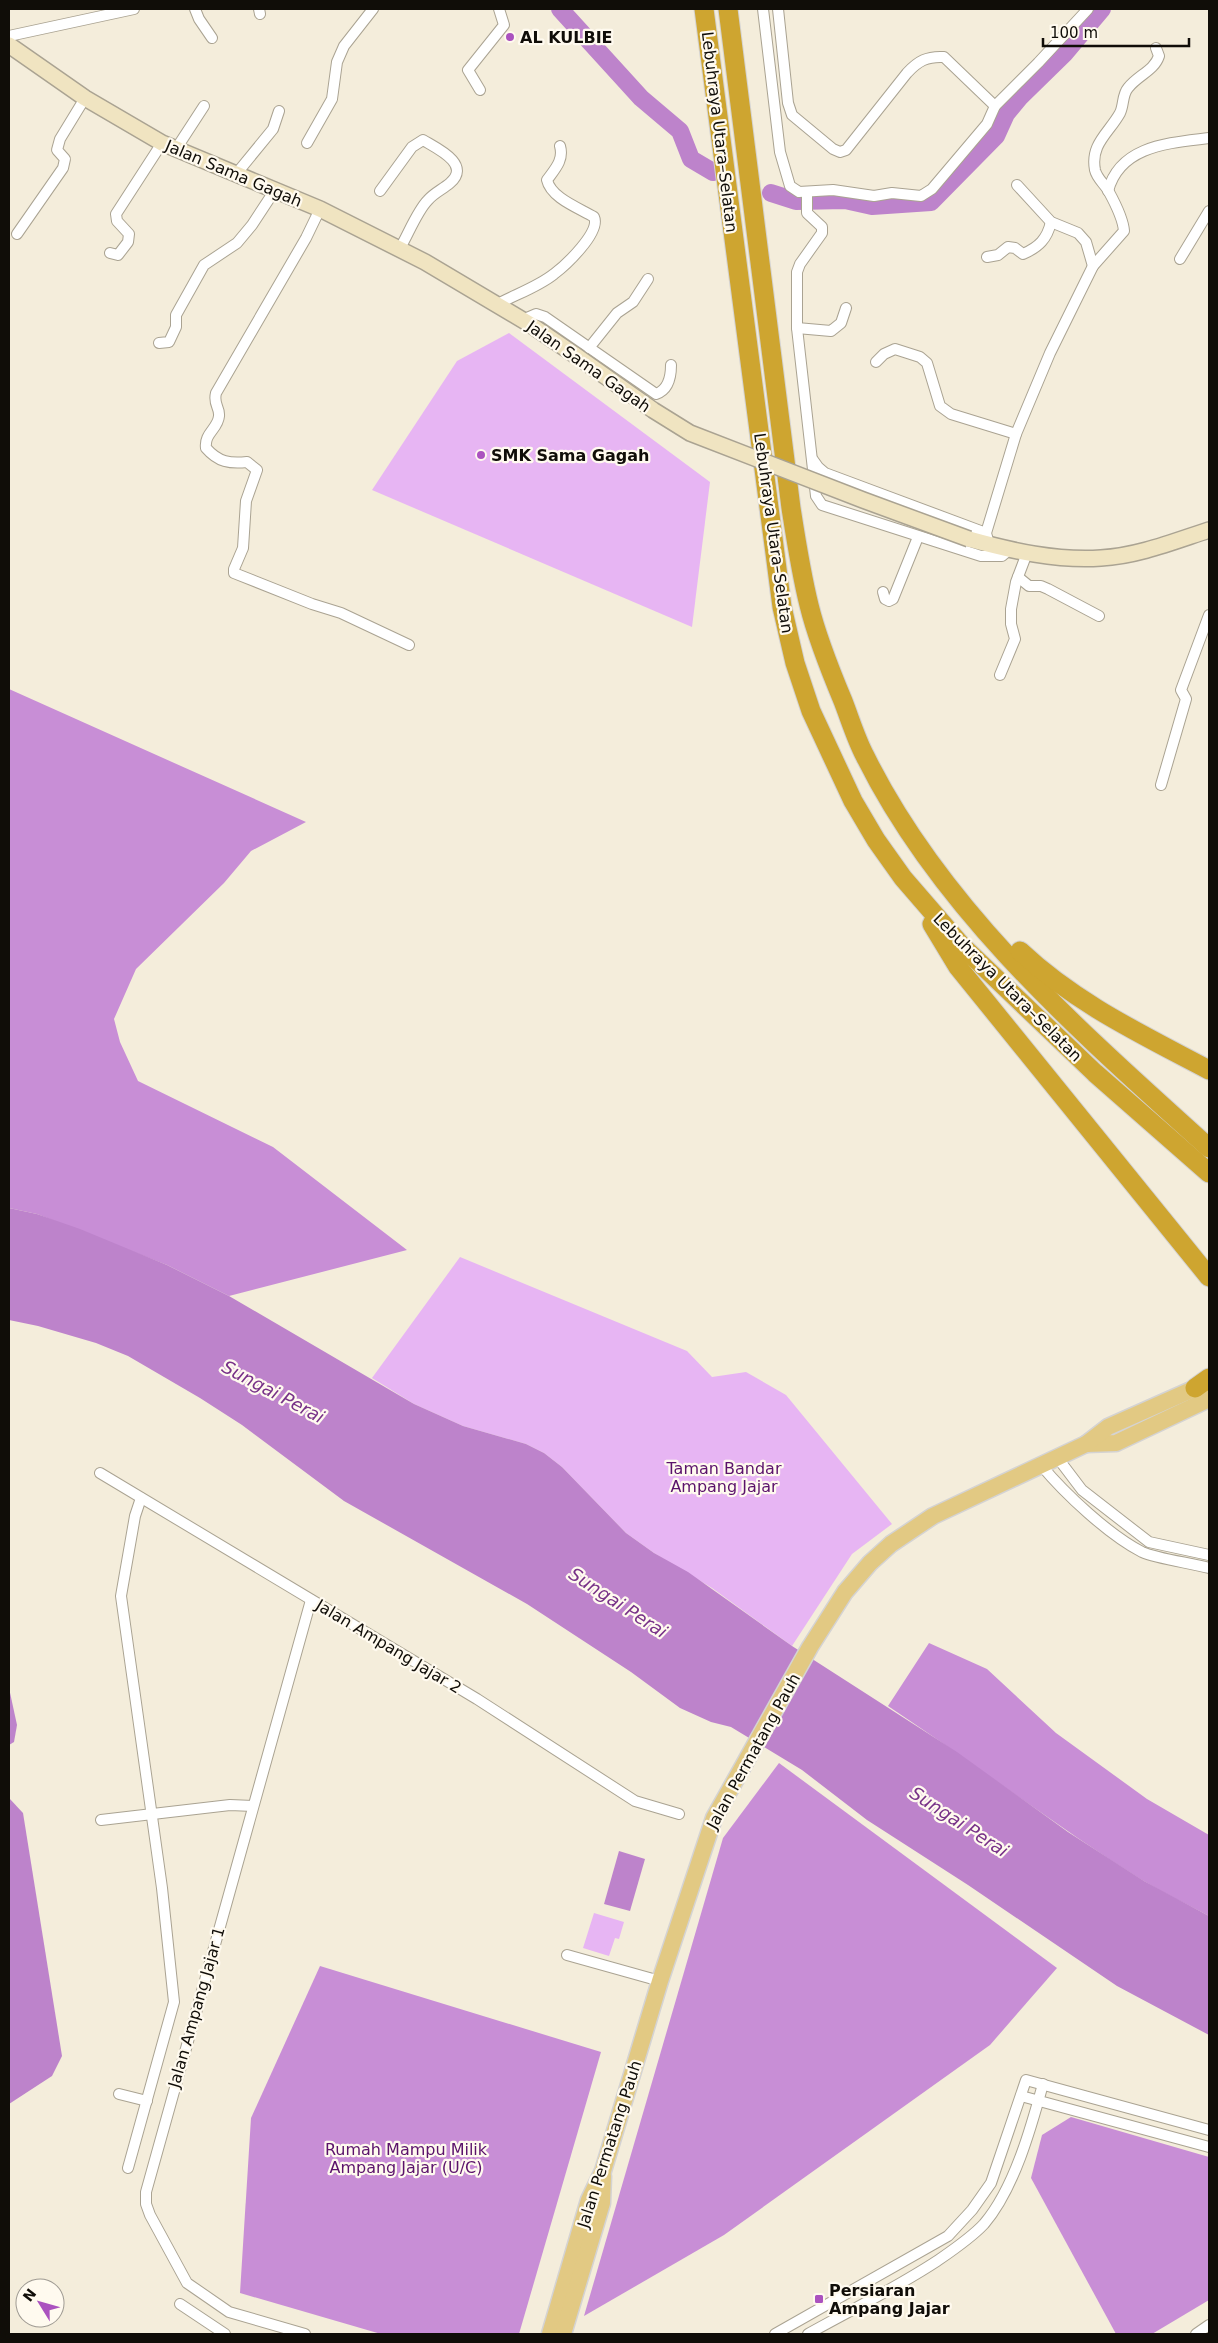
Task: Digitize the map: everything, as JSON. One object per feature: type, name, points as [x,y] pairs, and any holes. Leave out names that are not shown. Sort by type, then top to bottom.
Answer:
[{"type":"highway","name":"Lebuhraya Utara–Selatan","points":[[704,9],[782,607],[795,663],[811,711],[853,801],[876,840],[903,878],[961,944],[1096,1073],[1209,1173]]},
{"type":"highway","name":"Lebuhraya Utara–Selatan","points":[[728,9],[791,508],[809,606],[822,648],[864,755],[896,812],[932,865],[981,928],[1109,1058],[1209,1148]]},
{"type":"highway","points":[[932,865],[990,923],[1054,980],[1081,1000],[1209,1070]]},
{"type":"highway","points":[[903,878],[958,967],[1209,1277]]},
{"type":"main road","name":"Jalan Permatang Pauh","points":[[550,2334],[589,2200],[603,2171],[660,1981],[714,1818],[810,1647],[845,1592],[891,1544],[933,1516],[1086,1444],[1108,1427],[1206,1387]]},
{"type":"main road","points":[[563,2334],[602,2203],[603,2171]]},
{"type":"street","points":[[9,36],[134,9]]},
{"type":"street","points":[[195,9],[199,19],[212,38]]},
{"type":"street","points":[[307,142],[332,99],[337,62],[344,46],[373,9]]},
{"type":"street","points":[[480,90],[468,70],[504,25],[499,9]]},
{"type":"street","points":[[763,9],[780,152],[790,186],[799,192],[807,194],[832,190],[874,196],[892,193],[921,196],[932,189],[986,124],[994,106],[1038,63],[1088,9]]},
{"type":"street","points":[[778,9],[788,103],[792,115],[833,149],[840,152],[846,150],[907,73],[918,61],[932,56],[944,57],[994,106]]},
{"type":"street","name":"Jalan Sama Gagah","points":[[9,45],[85,98],[162,143],[320,209],[425,262],[522,320],[653,410],[690,433],[969,539],[987,539],[1010,549],[1027,553],[1102,558],[1151,548],[1209,530]]},
{"type":"street","points":[[812,458],[825,473],[987,539],[1016,434],[1050,353],[1093,266],[1124,231],[1124,224],[1108,191],[1100,182],[1095,171],[1094,153],[1102,136],[1121,112],[1126,90],[1157,63],[1159,56],[1156,48]]},
{"type":"street","points":[[17,234],[63,168],[65,159],[57,150],[60,139],[85,98]]},
{"type":"street","points":[[176,149],[204,106]]},
{"type":"street","points":[[237,173],[273,129],[279,111]]},
{"type":"street","points":[[1108,191],[1112,178],[1119,168],[1138,153],[1158,145],[1209,138]]},
{"type":"street","points":[[380,191],[412,147],[423,140],[452,158],[457,170],[452,181],[429,199],[420,210],[399,250]]},
{"type":"street","points":[[110,253],[118,255],[128,242],[129,234],[117,221],[116,214],[162,143]]},
{"type":"street","points":[[496,305],[554,275],[588,240],[596,226],[594,217],[553,192],[548,186],[546,180],[559,163],[562,153],[560,146]]},
{"type":"street","points":[[1016,185],[1051,222],[1078,233],[1086,242],[1093,266]]},
{"type":"street","points":[[159,343],[169,342],[174,334],[176,315],[204,265],[237,242],[275,190]]},
{"type":"street","points":[[807,194],[807,214],[822,227],[822,233],[800,264],[798,272],[797,328],[816,496],[822,505],[981,556],[1002,556],[1010,549]]},
{"type":"street","points":[[320,209],[306,238],[216,393],[214,402],[219,415],[218,421],[207,436],[206,448],[219,460],[232,464],[248,462],[257,470],[246,500],[243,548],[234,573],[340,613],[409,645]]},
{"type":"street","points":[[1180,258],[1209,211]]},
{"type":"street","points":[[987,257],[993,258],[1008,247],[1015,248],[1023,254],[1035,249],[1048,235],[1051,222]]},
{"type":"street","points":[[589,348],[617,313],[633,302],[648,279]]},
{"type":"street","points":[[797,328],[831,331],[841,323],[846,308]]},
{"type":"street","points":[[522,320],[536,314],[545,316],[656,394],[664,388],[671,377],[671,365]]},
{"type":"street","points":[[876,362],[884,354],[895,349],[920,357],[927,363],[940,406],[951,414],[1016,434]]},
{"type":"street","points":[[883,592],[885,599],[889,601],[893,599],[918,536]]},
{"type":"street","points":[[1000,675],[1015,639],[1011,624],[1011,609],[1018,577],[1027,553]]},
{"type":"street","points":[[1018,577],[1029,586],[1041,586],[1100,616]]},
{"type":"street","points":[[1161,785],[1186,699],[1181,690],[1209,615]]},
{"type":"street","points":[[1057,1457],[1082,1490],[1149,1542],[1209,1555]]},
{"type":"street","points":[[1041,1466],[1067,1494],[1100,1522],[1143,1552],[1209,1568]]},
{"type":"street","name":"Jalan Ampang Jajar 2","points":[[100,1472],[477,1699],[635,1801],[679,1814]]},
{"type":"street","points":[[128,2168],[174,2002],[162,1888],[121,1596],[134,1516],[141,1498]]},
{"type":"street","name":"Jalan Ampang Jajar 1","points":[[305,2334],[229,2312],[187,2283],[150,2215],[146,2204],[148,2179],[311,1600]]},
{"type":"street","points":[[101,1820],[230,1805],[253,1806]]},
{"type":"street","points":[[567,1955],[660,1981]]},
{"type":"street","points":[[775,2334],[948,2236],[972,2210],[991,2183],[1026,2080],[1209,2130]]},
{"type":"street","points":[[808,2334],[915,2275],[956,2249],[984,2224],[1014,2171],[1028,2138],[1043,2084]]},
{"type":"street","points":[[119,2094],[147,2101]]},
{"type":"street","points":[[1021,2096],[1209,2147]]},
{"type":"street","points":[[180,2304],[225,2334]]},
{"type":"street","points":[[1196,2334],[1209,2325]]},
{"type":"green space","points":[[509,333],[710,482],[692,627],[372,490],[457,361]]},
{"type":"green space","points":[[9,689],[306,822],[251,851],[224,883],[136,969],[114,1019],[120,1042],[138,1081],[273,1147],[407,1250],[229,1296],[167,1265],[37,1214],[9,1208]]},
{"type":"green space","name":"Taman Bandar Ampang Jajar","points":[[460,1257],[687,1351],[712,1377],[746,1372],[786,1395],[892,1524],[852,1554],[792,1646],[712,1588],[654,1553],[626,1533],[562,1467],[544,1453],[526,1444],[463,1426],[414,1404],[372,1378]]},
{"type":"green space","points":[[929,1643],[987,1669],[1056,1733],[1147,1799],[1209,1835],[1209,1916],[1150,1885],[1110,1859],[888,1706]]},
{"type":"green space","points":[[779,1763],[1057,1968],[990,2045],[724,2235],[584,2316],[723,1838]]},
{"type":"green space","points":[[594,1913],[624,1922],[619,1939],[615,1938],[609,1956],[583,1948]]},
{"type":"green space","name":"Rumah Mampu Milik Ampang Jajar (U/C)","points":[[320,1966],[601,2052],[519,2334],[381,2334],[240,2293],[251,2118]]},
{"type":"green space","points":[[1071,2117],[1209,2157],[1209,2300],[1152,2334],[1116,2334],[1031,2178],[1042,2135]]},
{"type":"water","name":"Sungai Perai","points":[[9,1208],[37,1214],[80,1229],[167,1265],[229,1296],[414,1404],[463,1426],[526,1444],[544,1453],[562,1467],[626,1533],[654,1553],[688,1572],[792,1646],[957,1752],[1068,1832],[1144,1881],[1209,1916],[1209,2035],[1117,1986],[968,1885],[867,1820],[802,1770],[731,1727],[711,1722],[680,1708],[631,1672],[527,1604],[344,1501],[242,1425],[200,1398],[128,1356],[96,1343],[38,1326],[9,1320]]},
{"type":"water","points":[[9,1688],[17,1725],[14,1742],[9,1745]]},
{"type":"water","points":[[9,1798],[23,1813],[62,2056],[52,2076],[9,2104]]},
{"type":"water","points":[[619,1851],[645,1859],[630,1911],[604,1904]]},
{"type":"waterway","points":[[560,9],[641,98],[680,131],[691,159],[713,172]]},
{"type":"waterway","points":[[771,193],[796,201],[845,200],[872,206],[931,202],[996,136],[1006,114],[1020,97],[1065,53],[1102,9]]},
{"type":"place","name":"AL KULBIE","points":[[510,37]]},
{"type":"place","name":"SMK Sama Gagah","points":[[481,455]]},
{"type":"place","name":"Persiaran Ampang Jajar","points":[[819,2299]]}]
